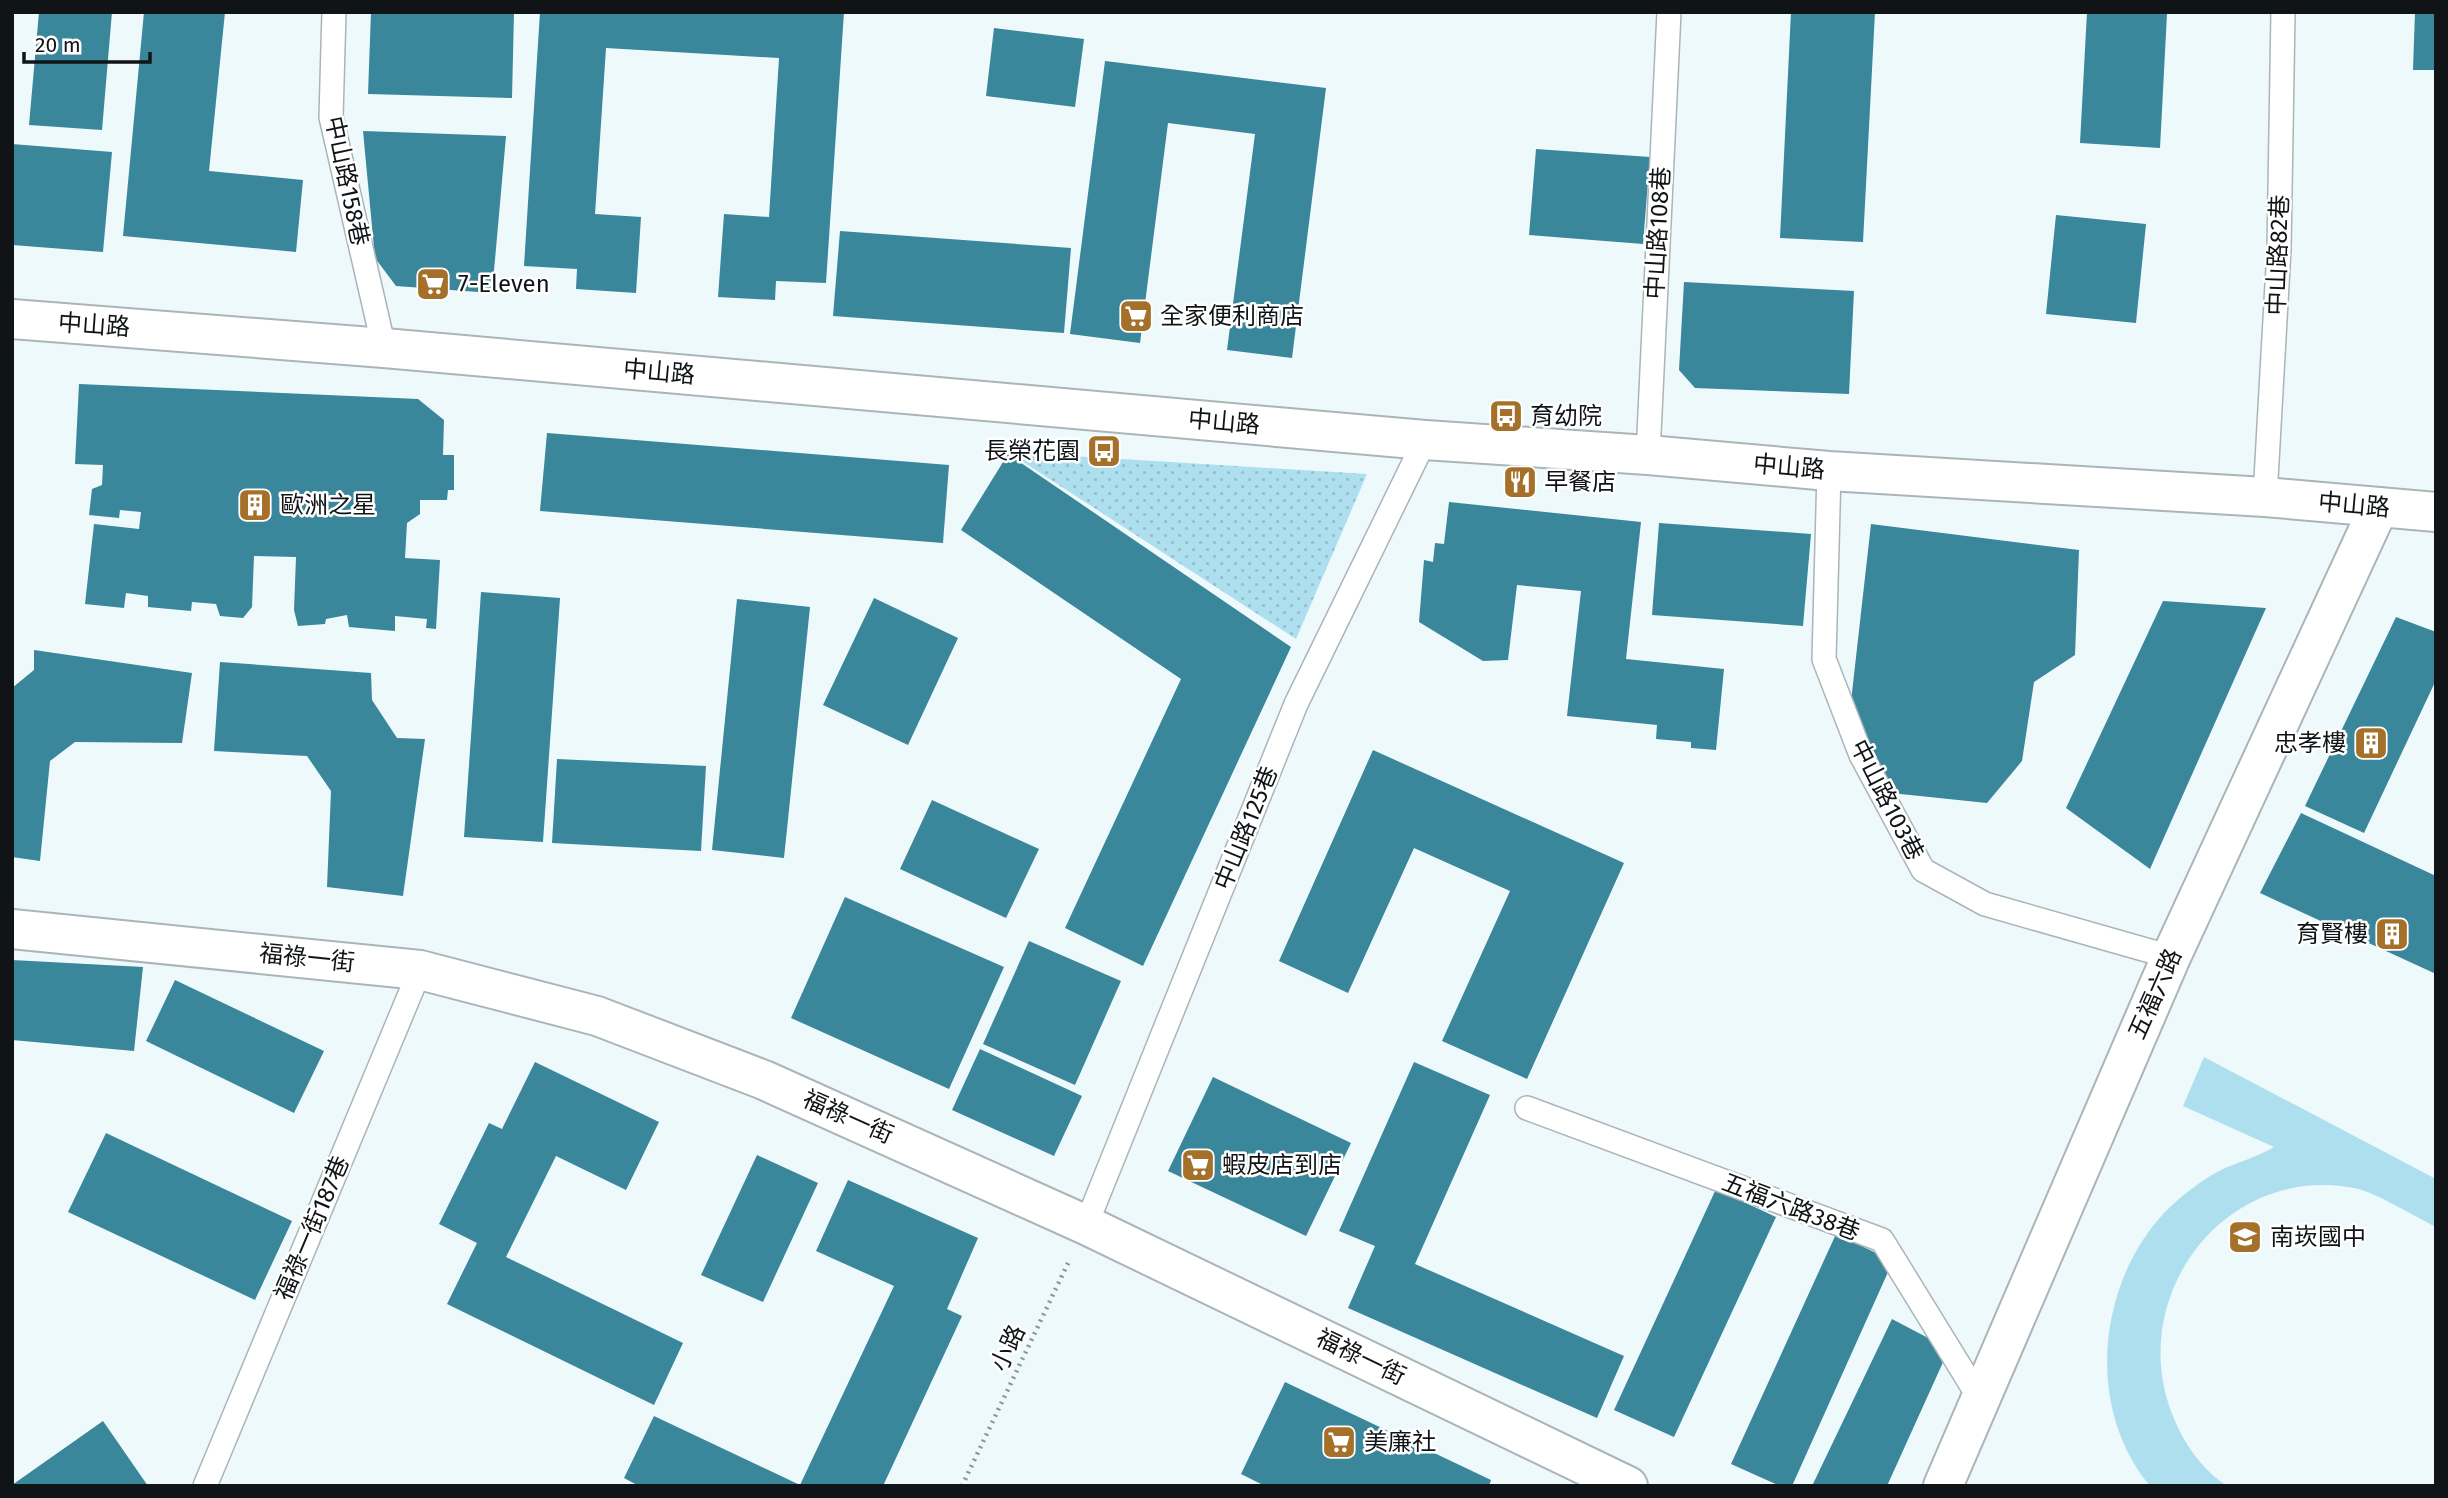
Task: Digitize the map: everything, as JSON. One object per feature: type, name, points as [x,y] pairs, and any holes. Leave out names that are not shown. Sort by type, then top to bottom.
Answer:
[{"type":"street","name":"中山路","points":[[12,319],[384,348],[1425,440],[1648,455],[1829,471],[2265,497],[2436,512]]},
{"type":"street","name":"五福六路","points":[[1943,1486],[2171,957],[2379,507]]},
{"type":"street","name":"福祿一街","points":[[12,929],[420,970],[597,1016],[764,1080],[1086,1225],[1628,1486]]},
{"type":"lane","name":"中山路158巷","points":[[334,12],[331,117],[384,348]]},
{"type":"lane","name":"中山路108巷","points":[[1648,455],[1669,12]]},
{"type":"lane","name":"中山路82巷","points":[[2265,497],[2279,249],[2283,12]]},
{"type":"lane","name":"中山路125巷","points":[[1086,1225],[1296,704],[1425,440]]},
{"type":"lane","name":"中山路103巷","points":[[1829,471],[1824,659],[1861,755],[1923,870],[1985,904],[2171,957]]},
{"type":"lane","name":"福祿一街187巷","points":[[205,1486],[420,970]]},
{"type":"lane","name":"五福六路38巷","points":[[1527,1108],[1882,1241],[1980,1399]]},
{"type":"path","name":"小路","points":[[962,1486],[1086,1225]]},
{"type":"shaded area","points":[[1008,452],[1367,474],[1296,639]]},
{"type":"shaded area","points":[[2204,1057],[2436,1179],[2436,1227],[2362,1190],[2306,1186],[2263,1197],[2225,1219],[2195,1250],[2174,1288],[2162,1330],[2162,1376],[2175,1421],[2184,1439],[2204,1466],[2228,1486],[2150,1486],[2129,1455],[2115,1420],[2108,1384],[2108,1347],[2113,1310],[2125,1274],[2142,1241],[2179,1199],[2217,1172],[2274,1147],[2183,1106]]},
{"type":"building","points":[[39,12],[112,12],[102,130],[29,125]]},
{"type":"building","points":[[144,12],[225,12],[209,171],[303,180],[296,252],[123,236]]},
{"type":"building","points":[[371,12],[514,12],[512,98],[368,94]]},
{"type":"building","points":[[540,12],[844,12],[826,283],[776,281],[775,300],[718,297],[724,214],[769,217],[779,58],[606,48],[595,214],[641,217],[636,293],[576,289],[577,269],[524,266]]},
{"type":"building","points":[[1791,12],[1875,12],[1863,242],[1780,238]]},
{"type":"building","points":[[2087,12],[2167,14],[2160,148],[2080,143]]},
{"type":"building","points":[[2415,12],[2436,12],[2436,70],[2413,70]]},
{"type":"building","points":[[994,28],[1084,39],[1075,107],[986,96]]},
{"type":"building","points":[[1105,61],[1326,88],[1292,358],[1227,350],[1255,134],[1168,123],[1140,343],[1070,334]]},
{"type":"building","points":[[363,131],[506,136],[492,293],[396,286],[375,258]]},
{"type":"building","points":[[12,144],[112,152],[103,252],[12,245]]},
{"type":"building","points":[[1536,149],[1650,157],[1643,244],[1529,235]]},
{"type":"building","points":[[2056,215],[2146,224],[2136,323],[2046,314]]},
{"type":"building","points":[[840,231],[1071,248],[1064,333],[833,316]]},
{"type":"building","points":[[1684,282],[1854,291],[1849,394],[1695,388],[1679,370]]},
{"type":"building","name":"歐洲之星","points":[[79,384],[418,399],[444,420],[443,455],[454,455],[454,490],[448,490],[447,500],[420,500],[420,514],[407,523],[405,558],[440,560],[436,629],[426,628],[427,619],[395,616],[395,631],[349,627],[347,615],[326,619],[325,624],[298,626],[294,610],[296,557],[254,556],[252,607],[243,618],[220,616],[216,604],[192,602],[191,611],[148,607],[148,596],[126,593],[124,608],[85,604],[94,524],[139,529],[141,512],[120,510],[119,518],[89,515],[92,489],[102,485],[103,465],[75,464]]},
{"type":"building","points":[[547,433],[949,465],[943,543],[540,511]]},
{"type":"building","points":[[1008,454],[1291,647],[1143,966],[1065,928],[1181,679],[961,530]]},
{"type":"building","points":[[1449,502],[1641,522],[1626,659],[1724,669],[1716,750],[1691,748],[1691,742],[1656,739],[1657,725],[1567,716],[1581,591],[1517,585],[1508,660],[1483,661],[1419,622],[1424,560],[1433,562],[1435,543],[1444,544]]},
{"type":"building","points":[[1659,523],[1811,534],[1803,626],[1652,615]]},
{"type":"building","points":[[1871,524],[2079,550],[2075,655],[2034,682],[2022,761],[1987,803],[1891,793],[1848,728]]},
{"type":"building","points":[[481,592],[560,598],[543,842],[464,837]]},
{"type":"building","points":[[874,598],[958,638],[908,745],[823,705]]},
{"type":"building","points":[[737,599],[810,607],[784,858],[712,850]]},
{"type":"building","points":[[2163,601],[2266,608],[2150,869],[2066,808]]},
{"type":"building","name":"忠孝樓","points":[[2396,617],[2436,632],[2436,680],[2364,833],[2305,806]]},
{"type":"building","points":[[34,650],[192,673],[182,743],[75,742],[50,761],[40,861],[12,857],[12,688],[34,670]]},
{"type":"building","points":[[220,662],[371,673],[372,700],[397,738],[425,739],[403,896],[327,887],[331,791],[307,756],[214,751]]},
{"type":"building","points":[[1373,750],[1624,863],[1527,1079],[1442,1041],[1510,891],[1414,848],[1348,993],[1279,961]]},
{"type":"building","points":[[557,759],[706,766],[701,851],[552,843]]},
{"type":"building","points":[[932,800],[1039,849],[1006,918],[900,869]]},
{"type":"building","name":"育賢樓","points":[[2301,813],[2436,876],[2436,974],[2260,893]]},
{"type":"building","points":[[845,897],[1004,967],[949,1089],[791,1018]]},
{"type":"building","points":[[1029,941],[1121,981],[1075,1085],[983,1044]]},
{"type":"building","points":[[12,960],[143,967],[134,1051],[12,1040]]},
{"type":"building","points":[[175,980],[324,1051],[294,1113],[146,1041]]},
{"type":"building","points":[[980,1049],[1082,1096],[1054,1156],[952,1110]]},
{"type":"building","points":[[535,1062],[659,1122],[626,1190],[556,1156],[506,1257],[683,1343],[654,1405],[447,1304],[477,1243],[439,1224],[489,1123],[502,1129]]},
{"type":"building","points":[[1414,1062],[1490,1095],[1415,1264],[1624,1356],[1597,1418],[1348,1308],[1375,1246],[1339,1231]]},
{"type":"building","points":[[1213,1077],[1351,1143],[1306,1236],[1168,1171]]},
{"type":"building","points":[[106,1133],[292,1221],[255,1300],[68,1212]]},
{"type":"building","points":[[757,1155],[818,1183],[763,1302],[701,1275]]},
{"type":"building","points":[[848,1180],[978,1238],[947,1309],[962,1316],[883,1486],[639,1486],[624,1478],[654,1416],[800,1485],[894,1286],[816,1251]]},
{"type":"building","points":[[1716,1189],[1776,1217],[1674,1437],[1614,1410]]},
{"type":"building","points":[[1836,1234],[1893,1261],[1792,1486],[1780,1486],[1731,1464]]},
{"type":"building","points":[[1892,1319],[1949,1349],[1887,1486],[1812,1486]]},
{"type":"building","points":[[1285,1382],[1491,1480],[1489,1486],[1265,1486],[1241,1474]]},
{"type":"building","points":[[103,1421],[148,1486],[12,1486],[12,1485]]},
{"type":"place","name":"7-Eleven","points":[[433,284]]},
{"type":"place","name":"全家便利商店","points":[[1136,316]]},
{"type":"place","name":"育幼院","points":[[1506,416]]},
{"type":"place","name":"長榮花園","points":[[1104,451]]},
{"type":"place","name":"早餐店","points":[[1520,482]]},
{"type":"place","name":"歐洲之星","points":[[255,505]]},
{"type":"place","name":"忠孝樓","points":[[2371,743]]},
{"type":"place","name":"育賢樓","points":[[2392,934]]},
{"type":"place","name":"蝦皮店到店","points":[[1198,1165]]},
{"type":"place","name":"南崁國中","points":[[2245,1237]]},
{"type":"place","name":"美廉社","points":[[1339,1442]]}]
